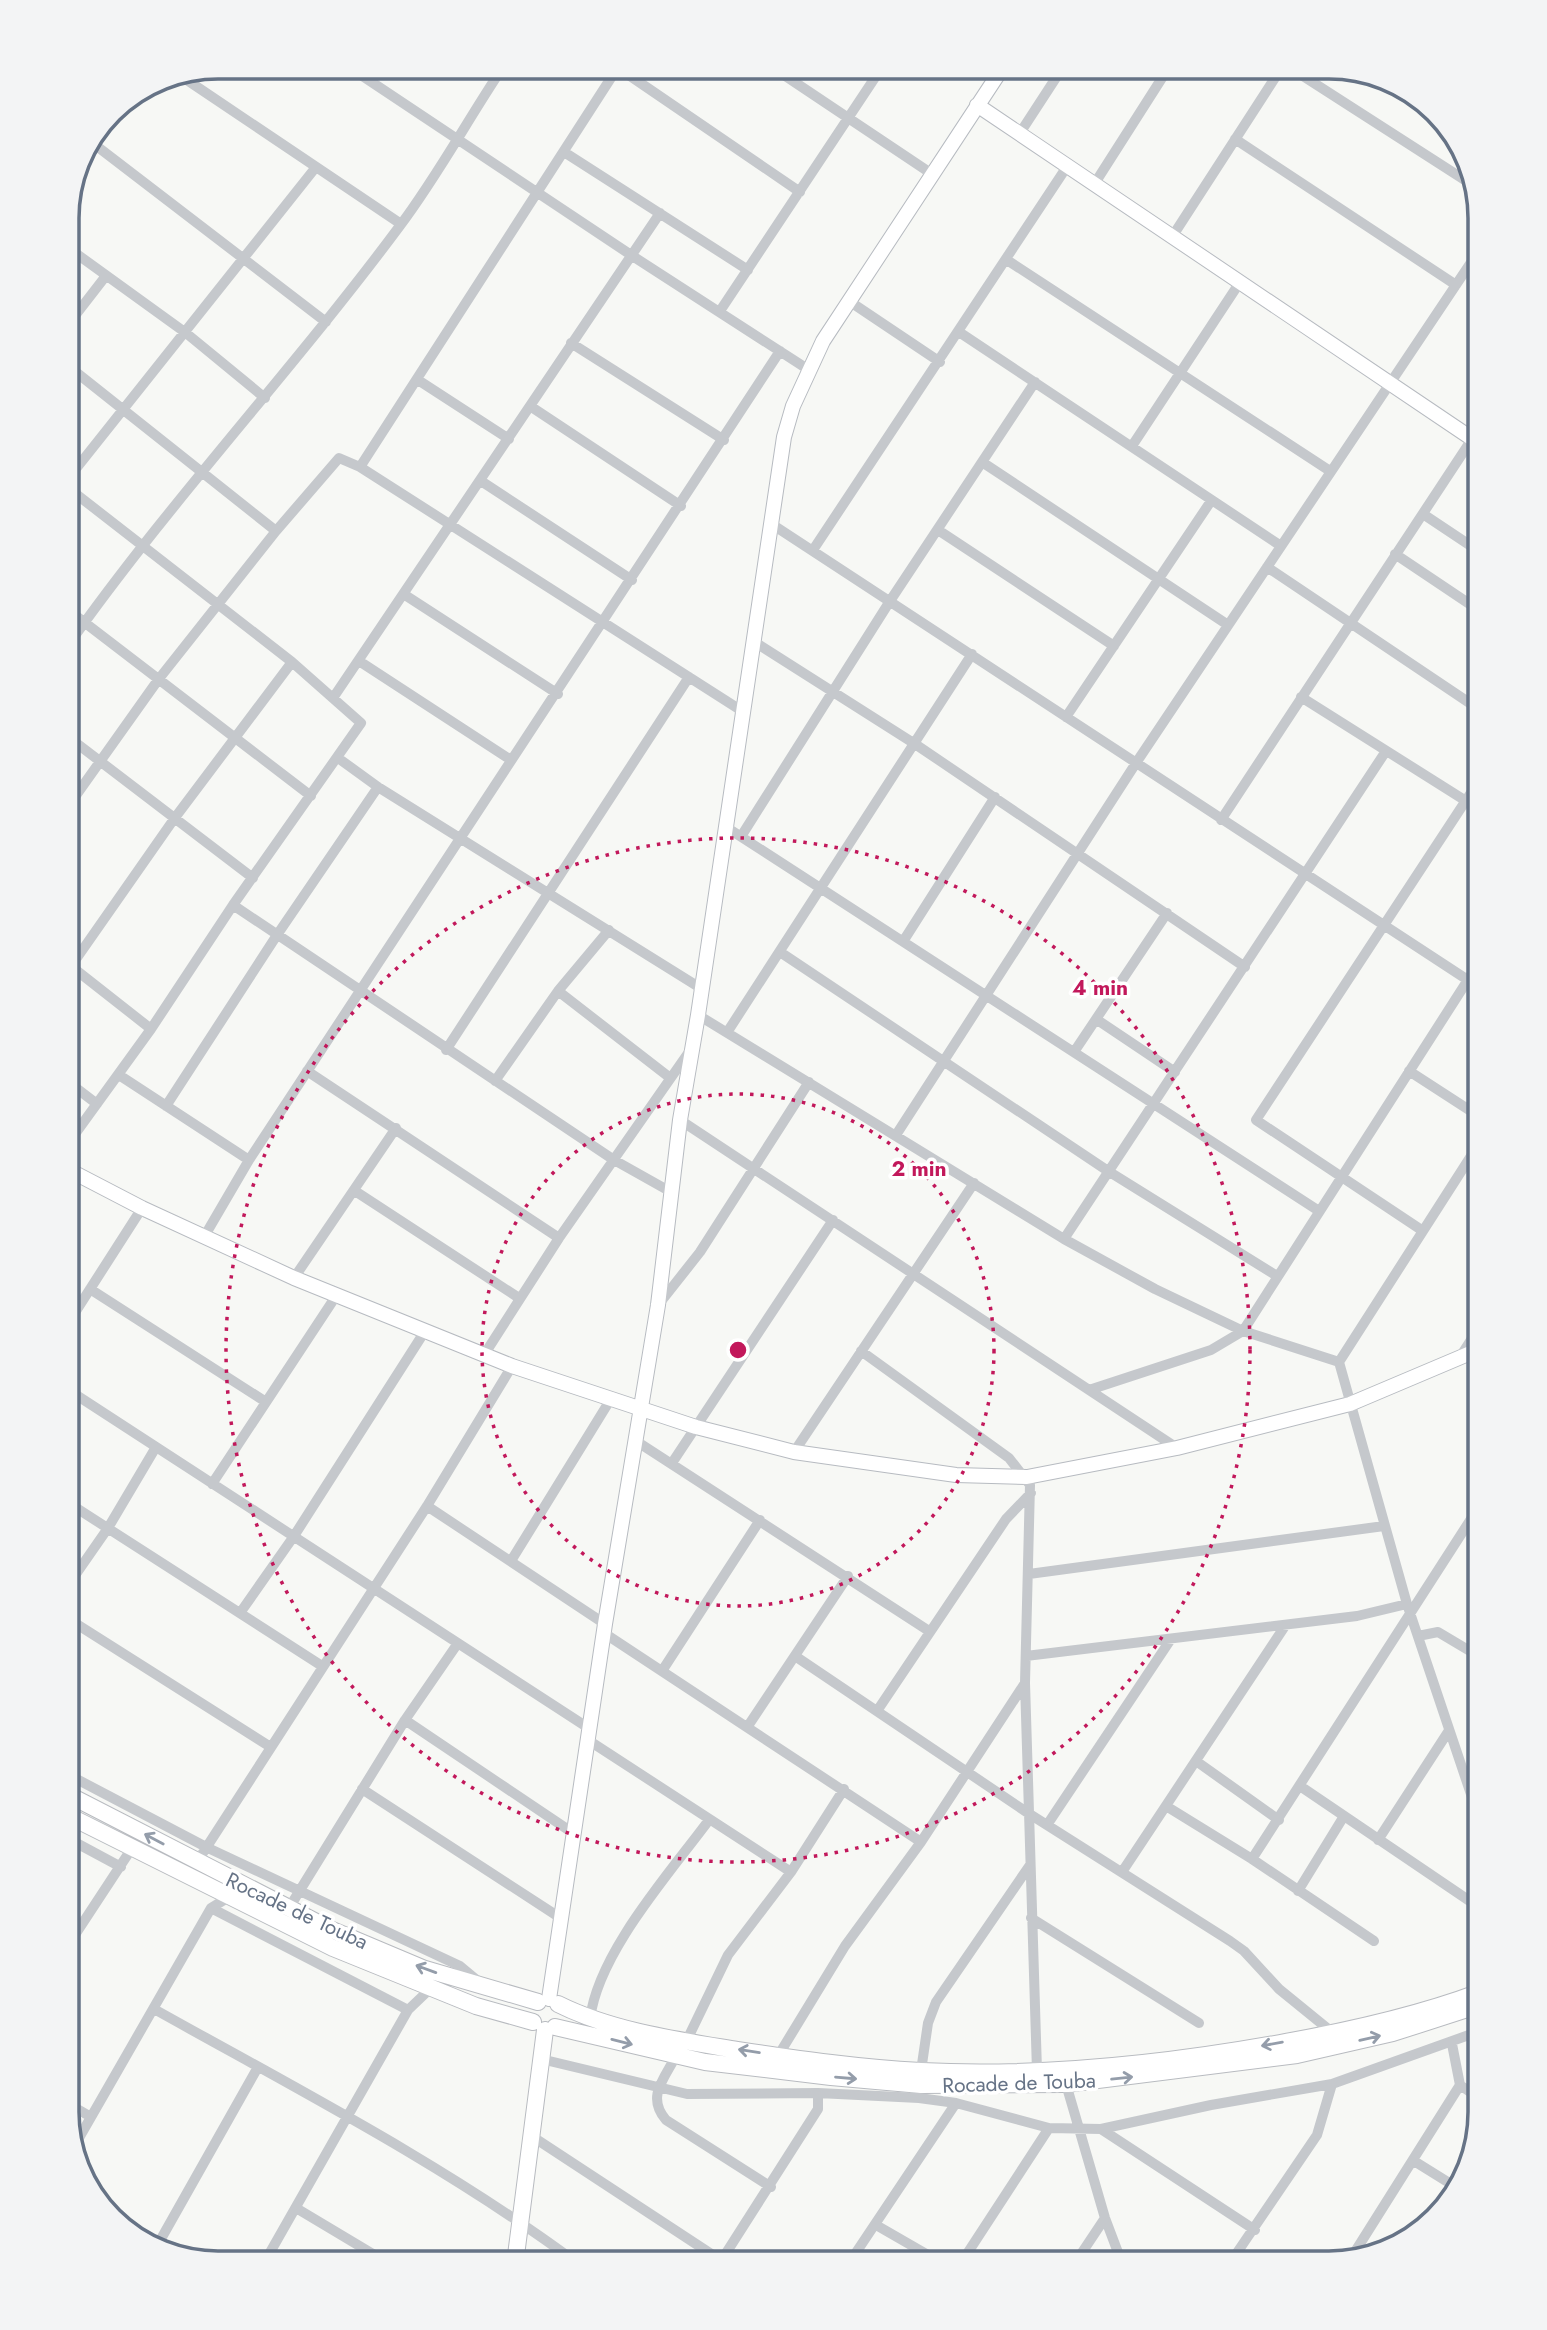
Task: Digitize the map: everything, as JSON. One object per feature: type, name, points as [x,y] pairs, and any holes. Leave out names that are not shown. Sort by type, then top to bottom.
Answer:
[{"type":"main road","name":"Rocade de Touba","points":[[79,1801],[289,1908],[425,1969],[548,2002],[590,2019],[686,2042],[778,2056],[920,2085],[1224,2053],[1333,2033],[1468,1996]]},
{"type":"main road","name":"Rocade de Touba","points":[[79,1822],[333,1948],[500,2015],[676,2056],[765,2070],[920,2085],[1066,2084],[1297,2055],[1393,2033],[1468,2010]]},
{"type":"main road","points":[[517,2251],[533,2137],[544,2027],[531,2011],[548,2002],[561,2019],[544,2027]]},
{"type":"street","points":[[369,79],[631,256],[809,370]]},
{"type":"street","points":[[79,630],[201,469],[265,398],[401,224],[494,79]]},
{"type":"street","points":[[360,467],[610,79]]},
{"type":"street","points":[[635,79],[800,192]]},
{"type":"street","points":[[790,79],[932,174]]},
{"type":"street","points":[[720,312],[874,79]]},
{"type":"street","points":[[548,2002],[604,1628],[658,1305],[680,1120],[784,437],[793,405],[809,370],[849,301],[995,79]]},
{"type":"street","points":[[1020,134],[1055,79]]},
{"type":"street","points":[[1095,183],[1161,79]]},
{"type":"street","points":[[1172,237],[1274,79]]},
{"type":"street","points":[[1308,79],[1463,179]]},
{"type":"street","points":[[189,82],[401,224]]},
{"type":"street","points":[[977,105],[1468,436]]},
{"type":"street","points":[[1234,139],[1456,285]]},
{"type":"street","points":[[98,147],[326,322]]},
{"type":"street","points":[[564,152],[748,270]]},
{"type":"street","points":[[813,550],[1068,165]]},
{"type":"street","points":[[79,465],[316,167]]},
{"type":"street","points":[[334,698],[660,214]]},
{"type":"street","points":[[79,256],[186,333],[265,398]]},
{"type":"street","points":[[1007,260],[1330,471]]},
{"type":"street","points":[[896,1135],[1136,763],[1468,267]]},
{"type":"street","points":[[79,311],[105,277]]},
{"type":"street","points":[[1132,446],[1240,282]]},
{"type":"street","points":[[849,301],[940,362]]},
{"type":"street","points":[[959,332],[1281,546]]},
{"type":"street","points":[[571,343],[724,440]]},
{"type":"street","points":[[204,1237],[248,1160],[511,760],[558,694],[780,351]]},
{"type":"street","points":[[79,374],[276,531]]},
{"type":"street","points":[[418,380],[509,439]]},
{"type":"street","points":[[743,835],[890,601],[1035,382]]},
{"type":"street","points":[[530,406],[681,506]]},
{"type":"street","points":[[1221,820],[1349,622],[1468,452]]},
{"type":"street","points":[[79,791],[159,680],[276,531],[339,458],[360,467],[742,711]]},
{"type":"street","points":[[982,462],[1228,625]]},
{"type":"street","points":[[481,481],[632,580]]},
{"type":"street","points":[[79,496],[217,607],[292,662],[361,723],[233,905],[151,1029],[79,1129]]},
{"type":"street","points":[[1066,717],[1211,501]]},
{"type":"street","points":[[1423,514],[1468,544]]},
{"type":"street","points":[[770,523],[1468,979],[1243,1331],[1210,1350],[1089,1390]]},
{"type":"street","points":[[937,530],[1114,646]]},
{"type":"street","points":[[1395,554],[1468,599]]},
{"type":"street","points":[[1267,567],[1468,702]]},
{"type":"street","points":[[405,595],[558,694]]},
{"type":"street","points":[[79,619],[311,796]]},
{"type":"street","points":[[753,641],[995,797],[1245,967]]},
{"type":"street","points":[[728,1031],[972,654]]},
{"type":"street","points":[[359,661],[511,760]]},
{"type":"street","points":[[79,952],[292,662]]},
{"type":"street","points":[[446,1050],[689,677]]},
{"type":"street","points":[[1301,696],[1466,801]]},
{"type":"street","points":[[79,745],[253,878]]},
{"type":"street","points":[[1064,1239],[1386,751]]},
{"type":"street","points":[[338,758],[702,989]]},
{"type":"street","points":[[166,1106],[276,935],[379,786]]},
{"type":"street","points":[[904,940],[995,797]]},
{"type":"street","points":[[1423,1231],[1256,1120],[1468,798]]},
{"type":"street","points":[[726,827],[822,886],[1152,1105],[1319,1211]]},
{"type":"street","points":[[233,905],[446,1050],[614,1160],[671,1192]]},
{"type":"street","points":[[1074,1052],[1167,912]]},
{"type":"street","points":[[495,1081],[558,991],[609,930]]},
{"type":"street","points":[[780,952],[1108,1171],[1277,1276]]},
{"type":"street","points":[[79,975],[151,1029]]},
{"type":"street","points":[[558,991],[668,1077]]},
{"type":"street","points":[[698,1015],[1064,1239],[1156,1289],[1243,1331],[1339,1362]]},
{"type":"street","points":[[1096,1019],[1175,1072]]},
{"type":"street","points":[[484,1355],[559,1238],[668,1077],[693,1046]]},
{"type":"street","points":[[307,1070],[559,1238]]},
{"type":"street","points":[[1409,1071],[1468,1109]]},
{"type":"street","points":[[119,1075],[248,1160]]},
{"type":"street","points":[[658,1305],[700,1252],[809,1082]]},
{"type":"street","points":[[79,1091],[97,1104]]},
{"type":"street","points":[[680,1120],[1177,1448]]},
{"type":"street","points":[[294,1278],[396,1128]]},
{"type":"street","points":[[1468,1161],[1339,1362],[1408,1609],[1468,1785]]},
{"type":"street","points":[[79,1175],[142,1208],[294,1278],[512,1366],[696,1427],[794,1452],[956,1475],[1027,1477],[1177,1448],[1350,1404],[1468,1354]]},
{"type":"street","points":[[794,1452],[974,1183]]},
{"type":"street","points":[[355,1191],[519,1298]]},
{"type":"street","points":[[79,1306],[142,1208]]},
{"type":"street","points":[[673,1464],[833,1220]]},
{"type":"street","points":[[90,1289],[265,1402]]},
{"type":"street","points":[[212,1484],[336,1296]]},
{"type":"street","points":[[240,1614],[294,1536],[425,1331]]},
{"type":"street","points":[[1460,1357],[1468,1345]]},
{"type":"street","points":[[861,1351],[1003,1452],[1027,1477],[1031,1493],[1025,1683],[1037,2071]]},
{"type":"street","points":[[197,1862],[427,1506],[512,1366]]},
{"type":"street","points":[[79,1397],[375,1587],[709,1820],[790,1872]]},
{"type":"street","points":[[511,1561],[612,1397]]},
{"type":"street","points":[[636,1441],[929,1630]]},
{"type":"street","points":[[79,1569],[108,1528],[156,1447]]},
{"type":"street","points":[[877,1711],[1006,1519],[1031,1493]]},
{"type":"street","points":[[427,1506],[511,1561],[662,1671],[921,1842]]},
{"type":"street","points":[[79,1510],[322,1666]]},
{"type":"street","points":[[662,1671],[760,1520]]},
{"type":"street","points":[[1252,1859],[1279,1820],[1408,1609],[1468,1522]]},
{"type":"street","points":[[1028,1574],[1384,1526]]},
{"type":"street","points":[[748,1726],[848,1576]]},
{"type":"street","points":[[1027,1656],[1408,1609]]},
{"type":"street","points":[[79,1626],[270,1746]]},
{"type":"street","points":[[1122,1872],[1285,1626]]},
{"type":"street","points":[[1418,1636],[1438,1632],[1468,1650]]},
{"type":"street","points":[[1047,1825],[1171,1639]]},
{"type":"street","points":[[289,1908],[405,1720],[458,1643]]},
{"type":"street","points":[[794,1656],[1028,1813],[1244,1951],[1279,1989],[1333,2033]]},
{"type":"street","points":[[778,2056],[845,1946],[921,1842],[1025,1683]]},
{"type":"street","points":[[405,1720],[573,1833]]},
{"type":"street","points":[[1378,1840],[1448,1732]]},
{"type":"street","points":[[1196,1761],[1279,1820]]},
{"type":"street","points":[[79,1781],[208,1848],[460,1966],[485,1987]]},
{"type":"street","points":[[1300,1786],[1468,1900]]},
{"type":"street","points":[[362,1789],[562,1919]]},
{"type":"street","points":[[686,2042],[728,1955],[790,1872],[844,1789]]},
{"type":"street","points":[[1166,1806],[1252,1859],[1374,1941]]},
{"type":"street","points":[[1298,1891],[1344,1816]]},
{"type":"street","points":[[590,2019],[593,1995],[601,1974],[653,1895],[709,1820]]},
{"type":"street","points":[[79,1845],[121,1867]]},
{"type":"street","points":[[79,1928],[132,1848]]},
{"type":"street","points":[[920,2085],[928,2023],[936,2002],[1030,1864]]},
{"type":"street","points":[[81,2135],[211,1908],[229,1897]]},
{"type":"street","points":[[211,1908],[408,2010]]},
{"type":"street","points":[[1031,1918],[1199,2023]]},
{"type":"street","points":[[271,2251],[408,2010],[430,1989]]},
{"type":"street","points":[[154,2009],[348,2118],[522,2222],[561,2251]]},
{"type":"street","points":[[541,2059],[659,2090],[702,2095],[818,2093],[920,2085],[956,2103],[1049,2128],[1101,2129],[1211,2105],[1332,2084],[1468,2037]]},
{"type":"street","points":[[1357,2248],[1460,2085],[1452,2044]]},
{"type":"street","points":[[676,2056],[659,2090],[656,2105],[666,2120],[771,2187]]},
{"type":"street","points":[[161,2239],[258,2067]]},
{"type":"street","points":[[1066,2084],[1105,2218],[1117,2251]]},
{"type":"street","points":[[1239,2251],[1317,2135],[1332,2084]]},
{"type":"street","points":[[1460,2085],[1468,2091]]},
{"type":"street","points":[[730,2251],[818,2109],[818,2093]]},
{"type":"street","points":[[858,2251],[956,2103]]},
{"type":"street","points":[[79,2111],[91,2118]]},
{"type":"street","points":[[969,2251],[1049,2128]]},
{"type":"street","points":[[1101,2129],[1255,2230]]},
{"type":"street","points":[[533,2137],[706,2251]]},
{"type":"street","points":[[1414,2161],[1449,2183]]},
{"type":"street","points":[[296,2208],[368,2251]]},
{"type":"street","points":[[1083,2251],[1105,2218]]},
{"type":"street","points":[[876,2225],[921,2251]]}]
